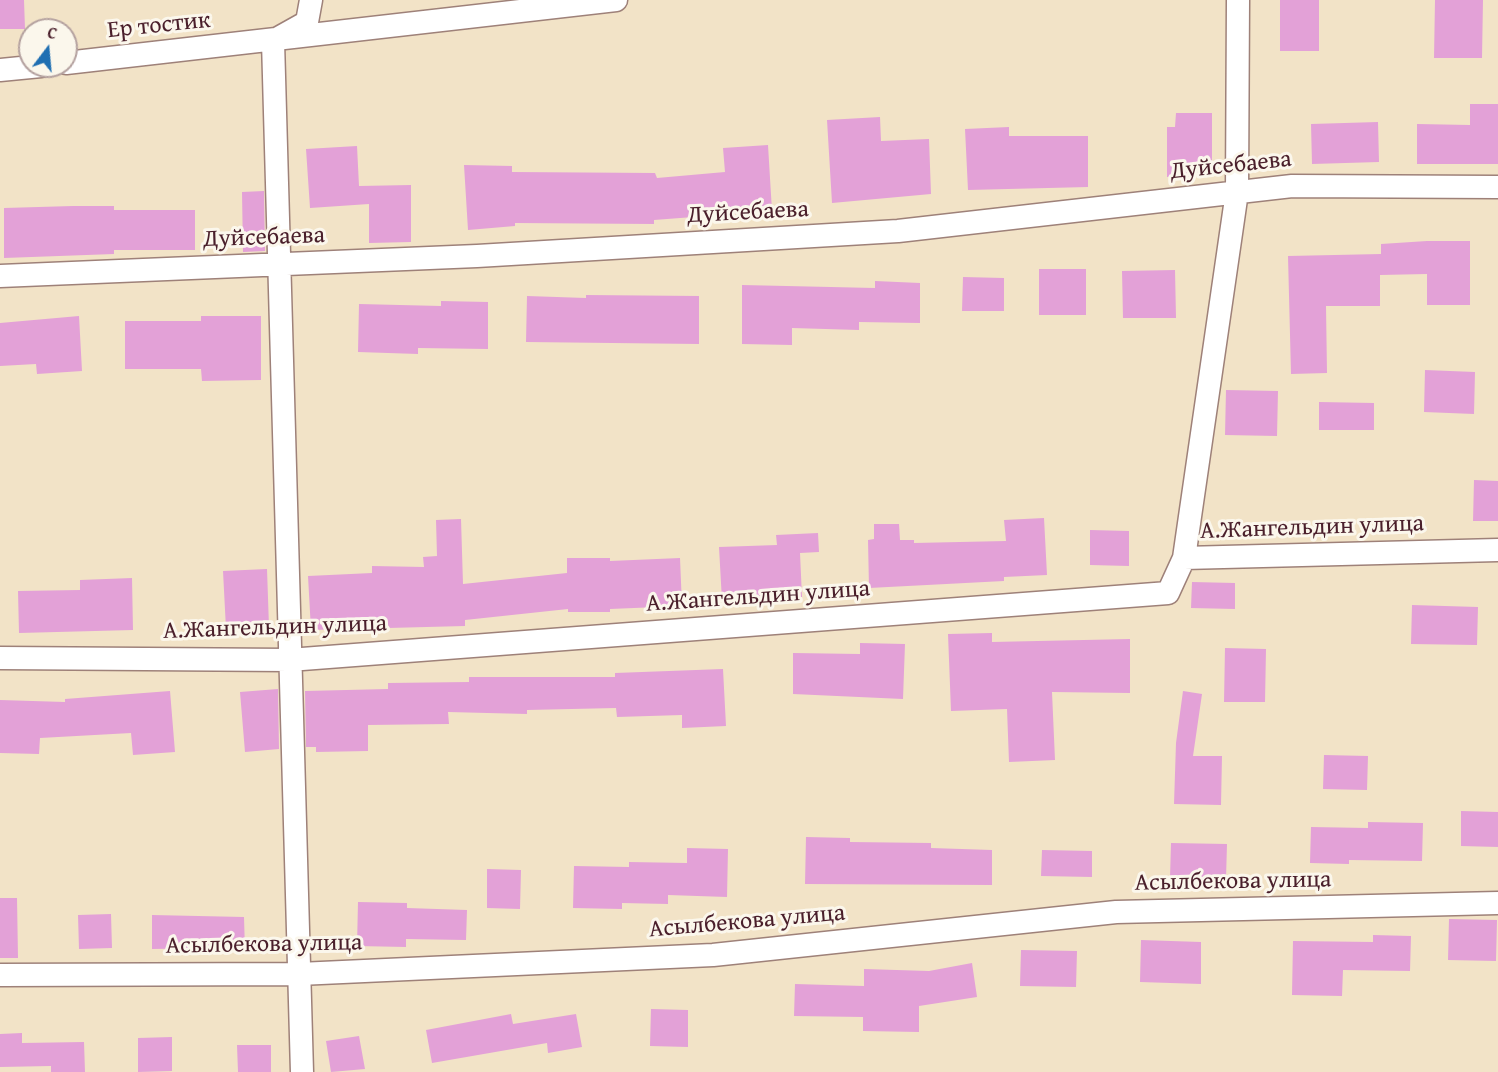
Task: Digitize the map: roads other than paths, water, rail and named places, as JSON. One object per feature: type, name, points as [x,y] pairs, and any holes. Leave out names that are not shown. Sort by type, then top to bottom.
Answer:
[{"type":"street","points":[[302,1072],[273,41],[307,22],[311,0]]},
{"type":"street","name":"Ер тостик","points":[[78,62],[616,0]]},
{"type":"street","points":[[1184,558],[1237,192],[1238,0]]},
{"type":"street","points":[[0,70],[18,68]]},
{"type":"street","name":"Дуйсебаева","points":[[0,276],[488,256],[898,231],[1292,186],[1498,188]]},
{"type":"street","name":"А.Жангельдин улица","points":[[0,658],[289,660],[1168,593],[1184,558],[1498,550]]},
{"type":"street","name":"Асылбекова улица","points":[[0,975],[299,974],[713,955],[1116,912],[1498,903]]}]
